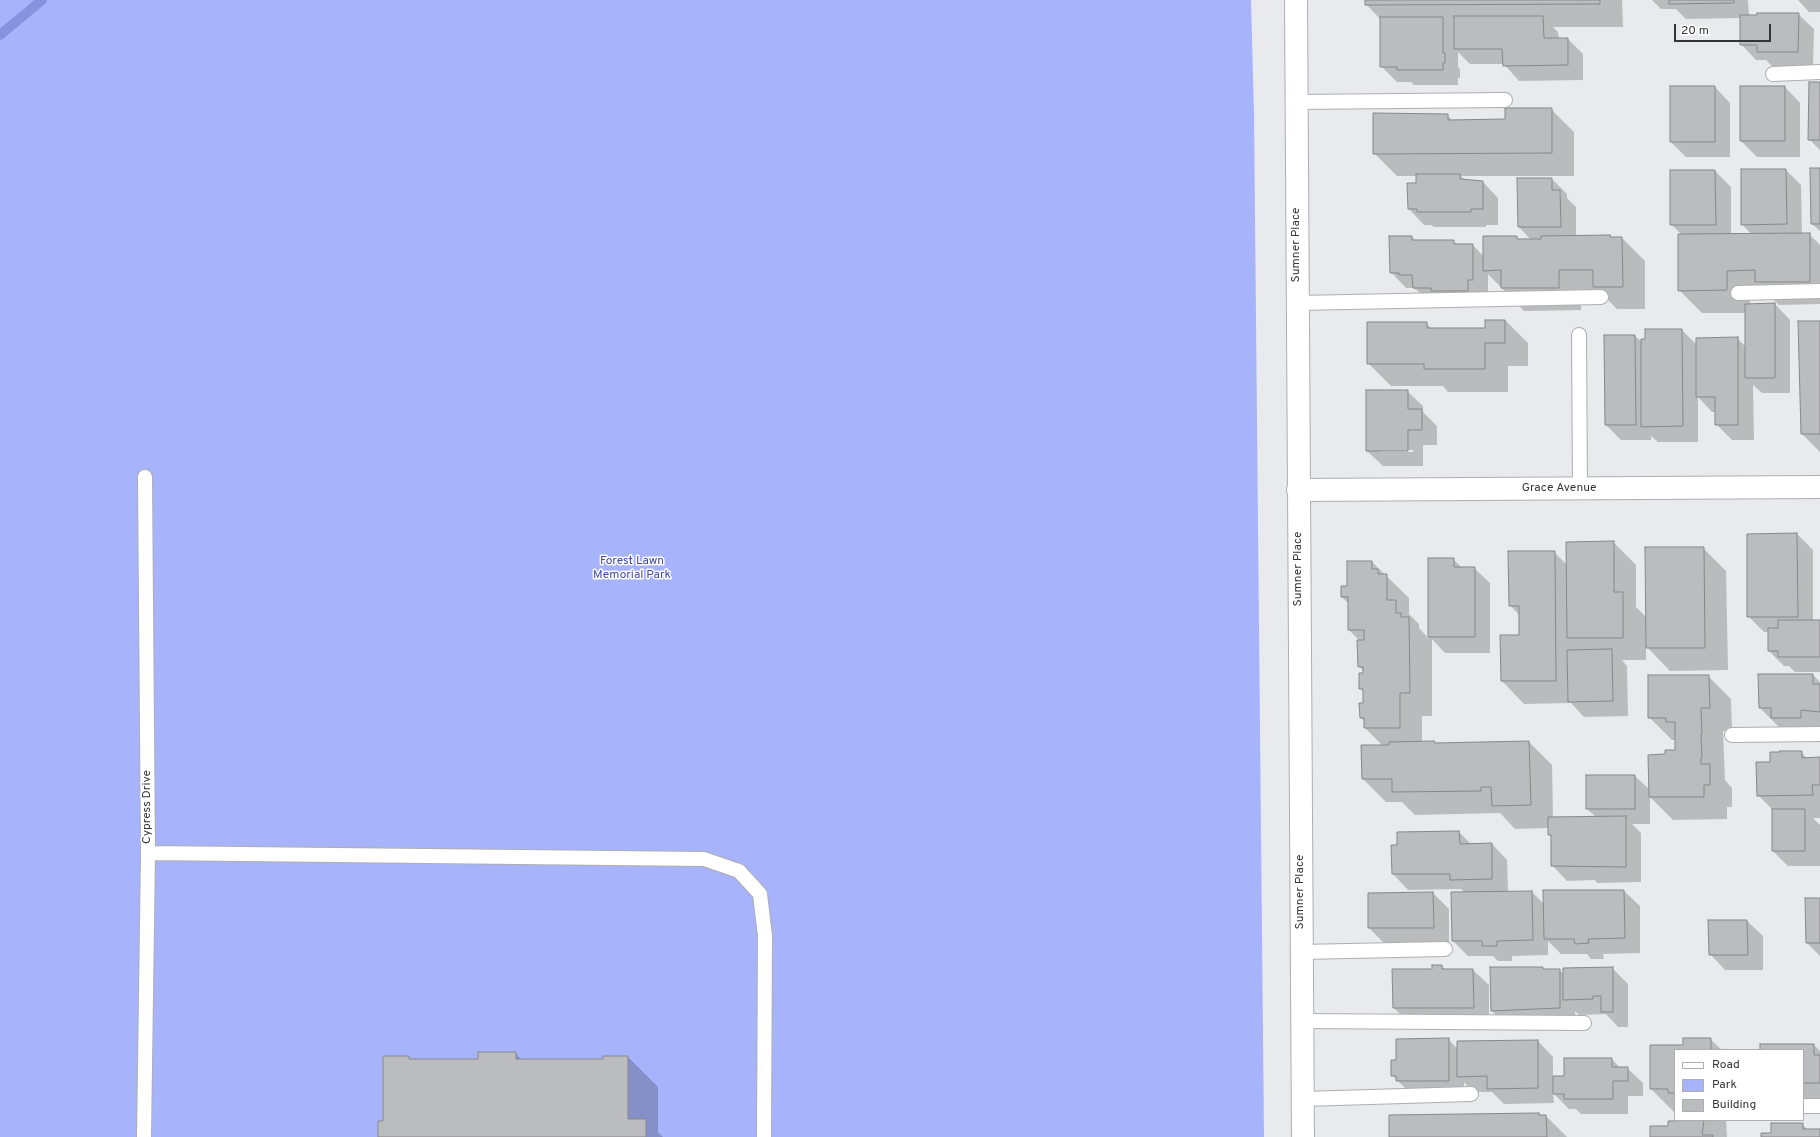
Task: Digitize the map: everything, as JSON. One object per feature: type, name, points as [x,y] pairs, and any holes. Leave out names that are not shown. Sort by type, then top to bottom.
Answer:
[{"type":"street","name":"Sumner Place","points":[[1296,0],[1303,1137]]},
{"type":"street","name":"Grace Avenue","points":[[1298,490],[1820,487]]},
{"type":"lane","points":[[1774,74],[1820,72]]},
{"type":"lane","points":[[1296,102],[1505,100]]},
{"type":"lane","points":[[1738,293],[1820,291]]},
{"type":"lane","points":[[1297,303],[1601,297]]},
{"type":"lane","points":[[1579,335],[1580,488]]},
{"type":"lane","name":"Cypress Drive","points":[[144,1137],[148,853],[145,477]]},
{"type":"lane","points":[[1732,735],[1820,734]]},
{"type":"lane","points":[[148,853],[704,859],[739,871],[760,894],[764,936],[764,1137]]},
{"type":"lane","points":[[1301,952],[1445,949]]},
{"type":"lane","points":[[1302,1021],[1584,1023]]},
{"type":"lane","points":[[1303,1099],[1471,1094]]},
{"type":"lane","points":[[1804,1106],[1820,1106]]},
{"type":"green space","name":"Forest Lawn Memorial Park","points":[[0,0],[1251,0],[1254,114],[1264,1137],[0,1137]]},
{"type":"building","points":[[1365,0],[1600,0],[1600,4],[1365,5]]},
{"type":"building","points":[[1669,0],[1734,0],[1734,3],[1669,4]]},
{"type":"building","points":[[1757,13],[1799,13],[1798,52],[1757,52],[1757,45],[1740,45],[1740,15],[1757,15]]},
{"type":"building","points":[[1454,16],[1543,16],[1544,38],[1568,38],[1568,65],[1503,66],[1502,49],[1454,49]]},
{"type":"building","points":[[1380,17],[1443,17],[1443,53],[1445,53],[1445,63],[1443,63],[1443,70],[1397,70],[1397,67],[1380,67]]},
{"type":"building","points":[[1809,82],[1820,82],[1820,140],[1808,140]]},
{"type":"building","points":[[1670,86],[1715,86],[1715,142],[1670,142]]},
{"type":"building","points":[[1740,86],[1785,86],[1785,141],[1740,141]]},
{"type":"building","points":[[1505,108],[1552,108],[1552,153],[1373,154],[1373,113],[1448,114],[1448,120],[1505,119]]},
{"type":"building","points":[[1810,168],[1820,168],[1820,224],[1811,224]]},
{"type":"building","points":[[1741,169],[1786,169],[1787,224],[1741,225]]},
{"type":"building","points":[[1670,170],[1715,170],[1716,225],[1670,225]]},
{"type":"building","points":[[1416,174],[1460,174],[1460,179],[1483,181],[1483,209],[1471,209],[1471,212],[1417,212],[1417,209],[1408,209],[1407,183],[1416,183]]},
{"type":"building","points":[[1517,178],[1552,178],[1552,190],[1560,190],[1561,227],[1518,227]]},
{"type":"building","points":[[1810,233],[1810,282],[1755,282],[1755,270],[1727,271],[1727,290],[1678,291],[1678,234]]},
{"type":"building","points":[[1610,235],[1610,237],[1622,237],[1623,287],[1593,287],[1593,270],[1559,270],[1559,288],[1501,288],[1501,270],[1483,271],[1483,236],[1517,236],[1517,239],[1541,239],[1541,236]]},
{"type":"building","points":[[1389,236],[1412,236],[1412,240],[1454,240],[1454,244],[1473,244],[1473,280],[1468,280],[1468,291],[1431,291],[1431,288],[1413,288],[1412,275],[1390,273]]},
{"type":"building","points":[[1775,303],[1775,378],[1745,378],[1745,304]]},
{"type":"building","points":[[1485,320],[1505,320],[1505,343],[1485,343],[1485,369],[1424,369],[1424,364],[1367,364],[1367,322],[1427,322],[1427,328],[1485,328]]},
{"type":"building","points":[[1798,321],[1820,321],[1820,434],[1801,434]]},
{"type":"building","points":[[1645,329],[1682,329],[1683,426],[1641,427],[1641,339],[1645,339]]},
{"type":"building","points":[[1604,335],[1635,335],[1636,425],[1605,425]]},
{"type":"building","points":[[1738,337],[1738,425],[1715,425],[1715,397],[1696,397],[1696,338]]},
{"type":"building","points":[[1366,390],[1408,390],[1408,409],[1422,409],[1422,430],[1408,430],[1408,451],[1366,451]]},
{"type":"building","points":[[1797,533],[1798,617],[1747,617],[1747,534]]},
{"type":"building","points":[[1614,541],[1614,592],[1623,592],[1623,638],[1567,638],[1566,542]]},
{"type":"building","points":[[1645,547],[1704,547],[1705,648],[1646,648]]},
{"type":"building","points":[[1508,551],[1555,551],[1556,681],[1501,681],[1500,635],[1519,635],[1519,606],[1509,606]]},
{"type":"building","points":[[1428,558],[1454,558],[1454,567],[1475,567],[1475,637],[1428,637]]},
{"type":"building","points":[[1347,561],[1372,561],[1372,569],[1378,569],[1378,574],[1387,574],[1387,600],[1396,600],[1396,613],[1401,613],[1401,617],[1409,617],[1410,693],[1400,693],[1400,728],[1364,728],[1364,718],[1360,718],[1359,703],[1363,703],[1363,689],[1359,689],[1359,673],[1363,673],[1363,667],[1358,667],[1357,640],[1364,640],[1364,630],[1348,630],[1348,597],[1341,597],[1341,586],[1347,586]]},
{"type":"building","points":[[1778,620],[1820,620],[1820,657],[1778,657],[1778,651],[1768,651],[1768,628],[1778,628]]},
{"type":"building","points":[[1612,649],[1613,701],[1568,702],[1567,650]]},
{"type":"building","points":[[1758,674],[1813,674],[1813,684],[1820,684],[1820,712],[1801,710],[1801,718],[1771,718],[1771,708],[1759,708]]},
{"type":"building","points":[[1648,675],[1709,675],[1710,708],[1701,708],[1701,764],[1710,764],[1710,785],[1704,785],[1704,797],[1649,797],[1648,755],[1665,754],[1665,750],[1675,750],[1675,722],[1666,722],[1666,718],[1648,718]]},
{"type":"building","points":[[1434,741],[1435,743],[1529,741],[1531,805],[1492,806],[1491,787],[1481,787],[1481,791],[1392,792],[1392,779],[1362,779],[1361,745],[1389,745],[1389,742]]},
{"type":"building","points":[[1802,751],[1802,758],[1820,757],[1820,785],[1812,785],[1813,795],[1757,796],[1756,762],[1770,762],[1770,752]]},
{"type":"building","points":[[1586,775],[1635,775],[1635,809],[1586,809]]},
{"type":"building","points":[[1772,809],[1805,809],[1805,851],[1772,851]]},
{"type":"building","points":[[1626,816],[1626,867],[1551,866],[1551,835],[1548,835],[1548,817]]},
{"type":"building","points":[[1459,831],[1460,844],[1492,843],[1492,879],[1450,880],[1450,874],[1392,874],[1391,845],[1397,845],[1397,832]]},
{"type":"building","points":[[1543,890],[1624,890],[1625,938],[1588,939],[1589,943],[1575,944],[1574,939],[1544,939]]},
{"type":"building","points":[[1532,891],[1533,940],[1497,941],[1497,946],[1482,946],[1482,941],[1452,941],[1451,892]]},
{"type":"building","points":[[1433,892],[1434,928],[1368,928],[1368,893]]},
{"type":"building","points":[[1805,898],[1820,898],[1820,943],[1806,943]]},
{"type":"building","points":[[1708,920],[1747,920],[1748,955],[1709,955]]},
{"type":"building","points":[[1432,965],[1442,965],[1442,969],[1473,969],[1474,1008],[1393,1008],[1392,969],[1432,969]]},
{"type":"building","points":[[1490,967],[1543,967],[1543,969],[1560,969],[1560,1008],[1491,1011]]},
{"type":"building","points":[[1613,967],[1613,1012],[1601,1012],[1601,996],[1593,996],[1593,999],[1563,1000],[1563,968]]},
{"type":"building","points":[[1449,1038],[1449,1081],[1396,1081],[1396,1076],[1391,1076],[1391,1060],[1396,1060],[1396,1039]]},
{"type":"building","points":[[1683,1038],[1711,1038],[1711,1049],[1674,1049],[1674,1093],[1668,1093],[1668,1089],[1650,1089],[1650,1045],[1683,1045]]},
{"type":"building","points":[[1538,1040],[1538,1088],[1487,1089],[1487,1076],[1457,1077],[1457,1041]]},
{"type":"building","points":[[1760,1044],[1814,1044],[1814,1055],[1820,1055],[1820,1083],[1804,1083],[1804,1049],[1760,1049]]},
{"type":"building","points":[[478,1052],[516,1052],[516,1059],[603,1059],[603,1056],[628,1056],[628,1119],[646,1119],[646,1137],[378,1137],[378,1121],[383,1121],[383,1056],[409,1056],[409,1059],[478,1059]]},
{"type":"building","points":[[1564,1058],[1612,1058],[1612,1067],[1628,1067],[1628,1081],[1613,1081],[1613,1099],[1564,1099],[1564,1094],[1553,1094],[1553,1076],[1564,1076]]},
{"type":"building","points":[[1539,1113],[1539,1115],[1546,1115],[1547,1137],[1389,1137],[1389,1115]]},
{"type":"building","points":[[1668,1121],[1704,1121],[1702,1135],[1713,1135],[1713,1137],[1650,1137],[1650,1126],[1668,1126]]},
{"type":"building","points":[[1771,1123],[1803,1123],[1803,1129],[1820,1129],[1820,1137],[1761,1137],[1761,1133],[1771,1133]]},
{"type":"waterway","points":[[0,35],[42,0]]}]
